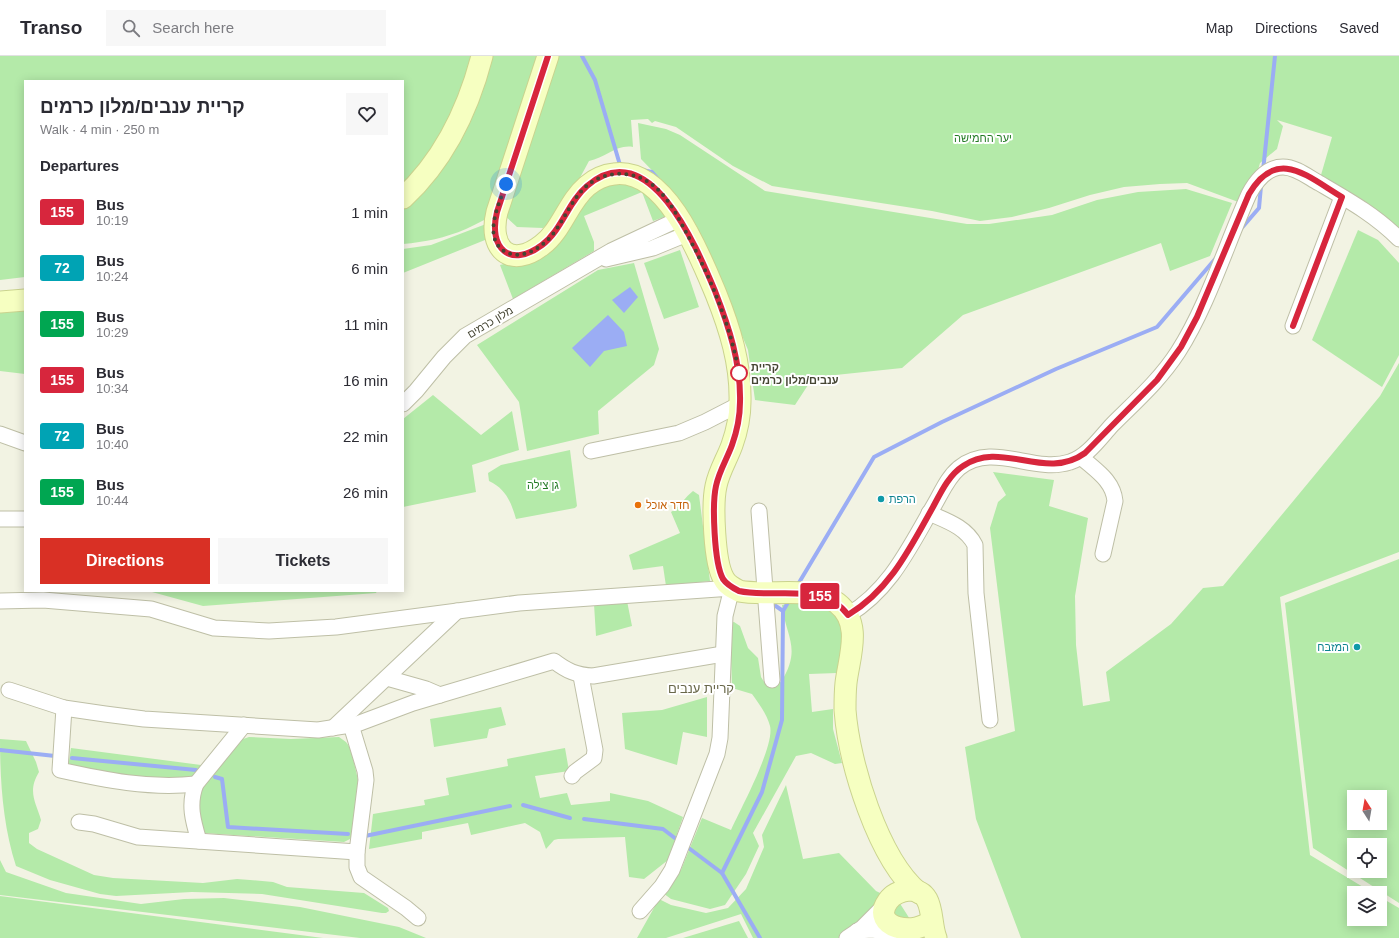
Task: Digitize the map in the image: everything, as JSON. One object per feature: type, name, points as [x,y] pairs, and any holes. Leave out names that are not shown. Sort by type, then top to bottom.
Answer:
[{"type":"main road","points":[[404,197],[422,180],[442,152],[461,118],[476,82],[482,56]]},
{"type":"main road","points":[[548,56],[494,224],[494,234],[497,243],[501,249],[508,254],[516,255],[535,250],[554,233],[578,195],[587,185],[608,175],[630,174],[651,184],[660,192],[683,226],[711,283],[731,336],[738,368],[740,404],[736,433],[717,480],[714,501],[719,567],[724,579],[732,588],[747,593],[822,596],[837,603],[848,615],[853,634],[846,684],[845,710],[848,738],[864,796],[888,852],[900,874],[930,904],[934,928],[929,926],[924,932],[917,936],[904,936],[885,919],[892,874],[888,852]]},
{"type":"main road","points":[[0,302],[24,300]]},
{"type":"main road","points":[[888,901],[904,890],[919,893]]},
{"type":"street","points":[[848,615],[876,594],[896,571],[953,475],[963,465],[975,459],[997,457],[1053,465],[1071,462],[1081,456],[1151,386],[1176,354],[1197,317],[1249,194],[1260,177],[1276,168],[1290,168],[1372,215],[1399,239]]},
{"type":"street","points":[[1293,326],[1342,197]]},
{"type":"street","name":"מלון כרמים","points":[[404,403],[444,357],[466,336],[628,242],[683,226]]},
{"type":"street","points":[[591,451],[679,433],[705,422],[740,404]]},
{"type":"street","points":[[0,434],[24,443]]},
{"type":"street","points":[[1081,456],[1108,481],[1114,492],[1116,501],[1103,554]]},
{"type":"street","points":[[759,511],[772,680]]},
{"type":"street","points":[[930,513],[963,530],[972,539],[975,545],[976,593],[990,720]]},
{"type":"street","points":[[0,519],[24,519]]},
{"type":"street","points":[[0,600],[43,600],[151,609],[214,628],[269,631],[336,627],[519,603],[732,588],[726,606],[720,738],[717,754],[672,870],[662,886],[640,912]]},
{"type":"street","points":[[333,728],[457,611]]},
{"type":"street","points":[[9,690],[64,708],[144,719],[318,730],[351,725],[440,695],[554,661],[568,672],[581,676],[593,676],[724,654]]},
{"type":"street","points":[[572,776],[578,769],[591,762],[594,758],[595,750],[581,676]]},
{"type":"street","points":[[387,678],[426,689],[440,695]]},
{"type":"street","points":[[64,708],[60,770],[127,784],[176,786],[196,784]]},
{"type":"street","points":[[351,725],[365,771],[366,780],[357,852],[357,867],[361,877],[418,918]]},
{"type":"street","points":[[199,841],[191,809],[192,795],[196,784],[244,726]]},
{"type":"street","points":[[78,822],[94,824],[138,837],[357,852]]},
{"type":"street","points":[[852,935],[877,915],[888,901]]},
{"type":"street","points":[[852,935],[872,930],[904,936]]},
{"type":"green space","name":"יער החמישה","points":[[0,56],[1399,56],[1399,234],[1366,202],[1321,175],[1332,137],[1277,120],[1283,126],[1277,149],[1260,163],[1256,177],[1241,203],[1187,183],[1160,184],[1124,187],[1012,217],[980,221],[932,211],[772,186],[733,166],[676,127],[655,121],[652,123],[648,119],[631,120],[633,147],[616,149],[589,161],[562,211],[543,228],[517,227],[503,214],[489,218],[450,235],[427,241],[404,244],[404,80],[24,80],[24,277],[0,280]]},
{"type":"green space","points":[[638,123],[666,129],[680,135],[765,191],[967,224],[989,224],[1052,215],[1097,200],[1138,192],[1186,189],[1232,203],[1210,256],[1170,271],[1161,243],[963,315],[902,368],[826,376],[808,385],[795,405],[755,400],[748,350],[696,225],[676,195],[641,159]]},
{"type":"green space","points":[[622,183],[639,187],[667,216],[653,221],[642,192],[584,216],[594,242],[594,251],[513,299],[500,265],[508,263],[604,186]]},
{"type":"green space","points":[[486,224],[485,240],[404,273],[404,249],[431,245]]},
{"type":"green space","points":[[1358,230],[1378,240],[1399,263],[1399,355],[1382,387],[1312,340]]},
{"type":"green space","points":[[680,250],[699,307],[664,319],[644,263]]},
{"type":"green space","points":[[634,263],[659,349],[654,365],[598,411],[599,434],[527,451],[519,402],[477,345],[598,270]]},
{"type":"green space","points":[[24,311],[24,374],[0,371],[0,313]]},
{"type":"green space","points":[[1399,363],[1399,552],[1280,597],[1310,855],[1361,886],[1347,886],[1347,926],[1387,926],[1387,901],[1399,908],[1399,938],[1021,938],[976,819],[965,747],[1015,731],[990,528],[998,502],[1006,495],[993,472],[1054,480],[1049,506],[1088,518],[1075,596],[1076,645],[1083,706],[1110,701],[1106,672],[1171,624],[1203,588],[1223,586],[1380,396]]},
{"type":"green space","points":[[433,395],[481,435],[512,411],[519,450],[472,465],[476,492],[404,507],[404,418]]},
{"type":"green space","name":"גן צילה","points":[[570,450],[577,506],[575,508],[516,519],[512,507],[504,492],[489,481],[488,473],[501,465]]},
{"type":"green space","points":[[693,491],[699,495],[710,581],[666,586],[663,566],[633,570],[629,555],[680,533],[671,512]]},
{"type":"green space","points":[[1399,559],[1399,903],[1387,895],[1387,886],[1372,886],[1360,878],[1387,878],[1387,838],[1347,838],[1347,870],[1313,848],[1285,603]]},
{"type":"green space","points":[[152,592],[376,592],[376,593],[203,606]]},
{"type":"green space","points":[[627,601],[632,626],[596,636],[594,604]]},
{"type":"green space","points":[[801,601],[824,604],[838,614],[843,640],[837,673],[809,674],[812,712],[833,709],[833,729],[842,763],[835,764],[811,753],[796,756],[753,833],[759,846],[746,874],[725,905],[710,909],[671,899],[663,893],[681,870],[702,818],[731,830],[756,778],[770,735],[770,726],[767,717],[752,694],[732,688],[730,623],[734,622],[740,626],[748,648],[758,658],[761,677],[766,685],[781,682],[791,660],[792,651],[782,605]]},
{"type":"green space","points":[[707,697],[707,737],[683,732],[677,765],[625,749],[622,713],[662,710]]},
{"type":"green space","points":[[501,707],[506,725],[489,729],[487,738],[434,747],[430,719]]},
{"type":"green space","points":[[249,737],[291,739],[339,737],[346,742],[351,749],[358,780],[354,832],[350,839],[344,842],[203,833],[197,819],[200,786],[240,740]]},
{"type":"green space","points":[[0,739],[26,741],[39,772],[35,779],[33,791],[41,820],[38,829],[29,833],[29,843],[37,849],[94,875],[113,878],[203,883],[237,879],[273,882],[287,887],[364,893],[388,908],[389,911],[382,913],[262,894],[192,892],[116,896],[100,894],[50,880],[16,866],[5,819]]},
{"type":"green space","points":[[71,748],[201,765],[194,780],[172,782],[68,767]]},
{"type":"green space","points":[[565,748],[569,771],[535,776],[540,798],[567,793],[571,805],[610,801],[610,793],[648,801],[683,817],[668,860],[644,879],[629,877],[625,837],[558,839],[554,840],[546,849],[540,832],[525,823],[471,835],[468,823],[422,832],[422,839],[369,849],[373,814],[425,805],[424,800],[449,795],[446,778],[508,766],[507,759]]},
{"type":"green space","points":[[786,785],[803,859],[839,853],[876,891],[899,902],[922,938],[753,938],[741,914],[666,938],[637,938],[659,899],[671,905],[706,913],[728,908],[746,889],[764,847],[762,835]]},
{"type":"green space","points":[[0,860],[6,872],[66,893],[141,904],[184,899],[224,898],[300,907],[399,927],[426,938],[360,938],[0,895]]},
{"type":"green space","points":[[0,896],[323,938],[0,938]]},
{"type":"green space","points":[[739,921],[748,938],[683,938]]},
{"type":"water","points":[[630,287],[638,297],[624,313],[612,300]]},
{"type":"water","points":[[608,315],[624,332],[627,346],[604,351],[590,367],[572,348]]},
{"type":"waterway","points":[[582,56],[595,80],[620,165],[624,166]]},
{"type":"waterway","points":[[1263,171],[1275,56]]},
{"type":"waterway","points":[[642,170],[652,172],[658,179]]},
{"type":"waterway","points":[[1240,230],[1259,208],[1261,186]]},
{"type":"waterway","points":[[797,586],[874,457],[942,422],[1056,369],[1157,327],[1216,258]]},
{"type":"waterway","points":[[783,611],[790,599]]},
{"type":"waterway","points":[[722,873],[762,792],[782,720],[783,611],[770,602]]},
{"type":"waterway","points":[[0,750],[55,756]]},
{"type":"waterway","points":[[72,758],[196,770]]},
{"type":"waterway","points":[[215,777],[222,779],[228,827],[348,834]]},
{"type":"waterway","points":[[523,805],[570,818]]},
{"type":"waterway","points":[[365,836],[510,806]]},
{"type":"waterway","points":[[584,819],[663,829],[680,842]]},
{"type":"waterway","points":[[686,846],[722,873],[760,938]]},
{"type":"bus line","name":"155","points":[[548,56],[497,212],[494,224],[494,234],[497,243],[501,249],[508,254],[525,254],[535,250],[544,244],[554,233],[570,206],[587,185],[608,175],[619,173],[630,174],[640,178],[651,184],[668,202],[692,242],[711,283],[731,336],[736,357],[740,390],[740,412],[736,433],[717,480],[714,493],[714,509],[718,560],[721,574],[727,584],[739,591],[747,593],[814,594],[837,603],[848,615],[861,607],[876,594],[896,571],[948,481],[963,465],[975,459],[997,457],[1053,465],[1071,462],[1085,453],[1151,386],[1176,354],[1197,317],[1249,194],[1256,182],[1265,173],[1276,168],[1283,167],[1297,170],[1342,197],[1293,326]]},
{"type":"place","name":"קריית ענבים/מלון כרמים","points":[[739,373]]},
{"type":"place","name":"הרפת","points":[[881,499]]},
{"type":"place","name":"חדר אוכל","points":[[638,505]]},
{"type":"place","name":"המזבח","points":[[1357,647]]},
{"type":"district","name":"קריית ענבים","points":[[701,688]]},
{"type":"route","points":[[506,184],[494,224],[494,234],[501,249],[508,254],[516,255],[525,254],[544,244],[554,233],[578,195],[587,185],[597,179],[619,173],[630,174],[651,184],[668,202],[692,242],[705,269],[731,336],[739,373]]}]
